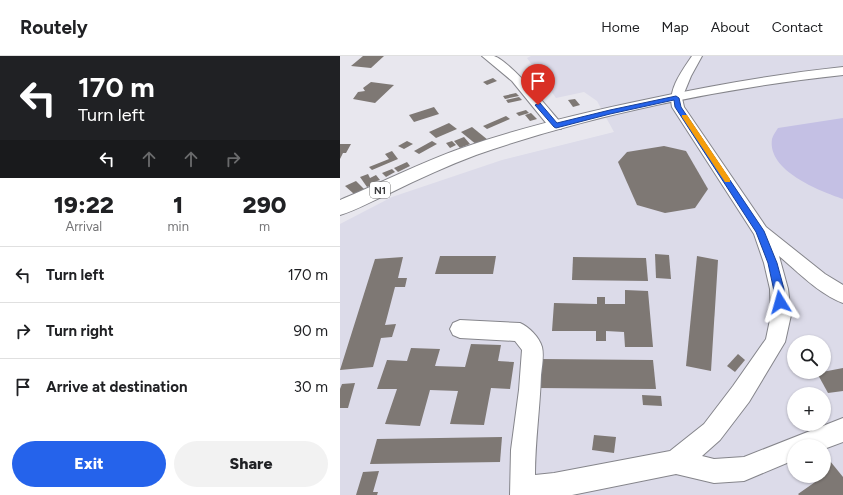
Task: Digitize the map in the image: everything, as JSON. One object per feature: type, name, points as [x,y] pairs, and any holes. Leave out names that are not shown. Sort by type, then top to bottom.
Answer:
[{"type":"highway","name":"N1","points":[[421,172],[549,134],[677,103],[765,82],[843,71]]},
{"type":"highway","name":"N1","points":[[340,208],[460,156],[556,126],[610,112],[843,82]]},
{"type":"street","points":[[487,56],[507,71],[520,84],[556,126]]},
{"type":"street","points":[[676,462],[712,432],[741,394],[775,342],[781,315],[779,289],[773,263],[760,231],[677,103],[685,76],[697,56]]},
{"type":"street","points":[[760,231],[819,279],[843,295]]},
{"type":"street","points":[[460,329],[520,332],[532,348],[530,390],[523,450],[523,492],[676,462],[714,471],[744,469],[787,451]]},
{"type":"street","points":[[819,439],[843,430]]},
{"type":"shaded area","points":[[531,56],[843,56],[843,495],[340,495],[340,224],[392,197],[502,160],[614,132],[597,101],[584,92],[556,98],[527,58]]},
{"type":"shaded area","points":[[843,118],[843,199],[809,185],[786,170],[778,161],[773,150],[772,139],[778,128]]},
{"type":"building","points":[[363,56],[384,56],[371,68],[351,66]]},
{"type":"building","points":[[493,78],[497,81],[487,85],[483,82]]},
{"type":"building","points":[[371,82],[394,85],[375,103],[353,99],[358,92],[365,91],[363,88]]},
{"type":"building","points":[[516,93],[519,96],[505,99],[503,96]]},
{"type":"building","points":[[519,97],[522,100],[508,103],[506,100]]},
{"type":"building","points":[[575,99],[580,105],[573,107],[568,100]]},
{"type":"building","points":[[434,107],[439,114],[414,122],[409,115]]},
{"type":"building","points":[[526,110],[529,113],[519,116],[516,113]]},
{"type":"building","points":[[531,113],[537,119],[530,121],[525,115]]},
{"type":"building","points":[[506,116],[510,119],[487,129],[483,126]]},
{"type":"building","points":[[449,123],[457,129],[436,138],[429,132]]},
{"type":"building","points":[[472,127],[488,140],[477,145],[461,132]]},
{"type":"building","points":[[464,137],[470,144],[460,148],[454,141]]},
{"type":"building","points":[[407,141],[413,144],[404,149],[398,146]]},
{"type":"building","points":[[432,141],[437,144],[419,154],[414,151]]},
{"type":"building","points":[[452,141],[456,145],[450,148],[446,143]]},
{"type":"building","points":[[340,144],[351,144],[346,153],[343,153],[340,159]]},
{"type":"building","points":[[664,146],[686,151],[708,189],[695,208],[665,213],[637,205],[618,162],[627,152]]},
{"type":"building","points":[[392,151],[398,159],[372,170],[369,167],[389,159],[385,154]]},
{"type":"building","points":[[407,162],[410,166],[398,172],[394,168]]},
{"type":"building","points":[[392,169],[395,172],[386,177],[382,173]]},
{"type":"building","points":[[368,174],[370,178],[376,175],[380,180],[367,187],[360,177]]},
{"type":"building","points":[[356,181],[364,189],[354,194],[345,186]]},
{"type":"building","points":[[655,254],[669,255],[671,279],[656,278]]},
{"type":"building","points":[[440,256],[496,256],[493,274],[435,274]]},
{"type":"building","points":[[697,256],[718,260],[711,371],[686,366]]},
{"type":"building","points":[[403,257],[398,278],[407,278],[405,287],[395,287],[385,325],[396,324],[392,337],[381,338],[373,367],[340,370],[375,259]]},
{"type":"building","points":[[573,257],[646,258],[648,281],[572,280]]},
{"type":"building","points":[[625,290],[648,291],[653,347],[625,347],[624,332],[606,331],[606,341],[596,341],[596,331],[552,331],[554,303],[597,304],[597,297],[605,297],[605,304],[625,304]]},
{"type":"building","points":[[471,344],[501,345],[498,361],[514,362],[510,389],[491,388],[484,425],[450,424],[458,391],[430,390],[420,426],[385,424],[397,389],[377,389],[387,360],[407,361],[411,348],[440,349],[435,366],[465,367]]},
{"type":"building","points":[[738,354],[745,360],[735,372],[727,366]]},
{"type":"building","points":[[541,359],[653,360],[656,389],[538,388]]},
{"type":"building","points":[[843,368],[843,391],[831,393],[831,387],[825,387],[820,379],[831,379],[831,370]]},
{"type":"building","points":[[355,383],[348,408],[340,408],[340,389],[342,384]]},
{"type":"building","points":[[642,395],[661,396],[662,406],[643,405]]},
{"type":"building","points":[[594,435],[616,437],[614,453],[592,450]]},
{"type":"building","points":[[502,437],[500,462],[370,464],[377,439]]},
{"type":"building","points":[[831,462],[843,477],[843,495],[798,494],[814,483],[831,483]]},
{"type":"building","points":[[379,471],[373,492],[378,492],[377,495],[356,495],[363,472]]},
{"type":"slow traffic","points":[[685,117],[727,181]]},
{"type":"route","points":[[538,105],[556,126],[610,112],[676,98],[678,107],[760,231],[773,263],[779,289],[780,302]]}]
